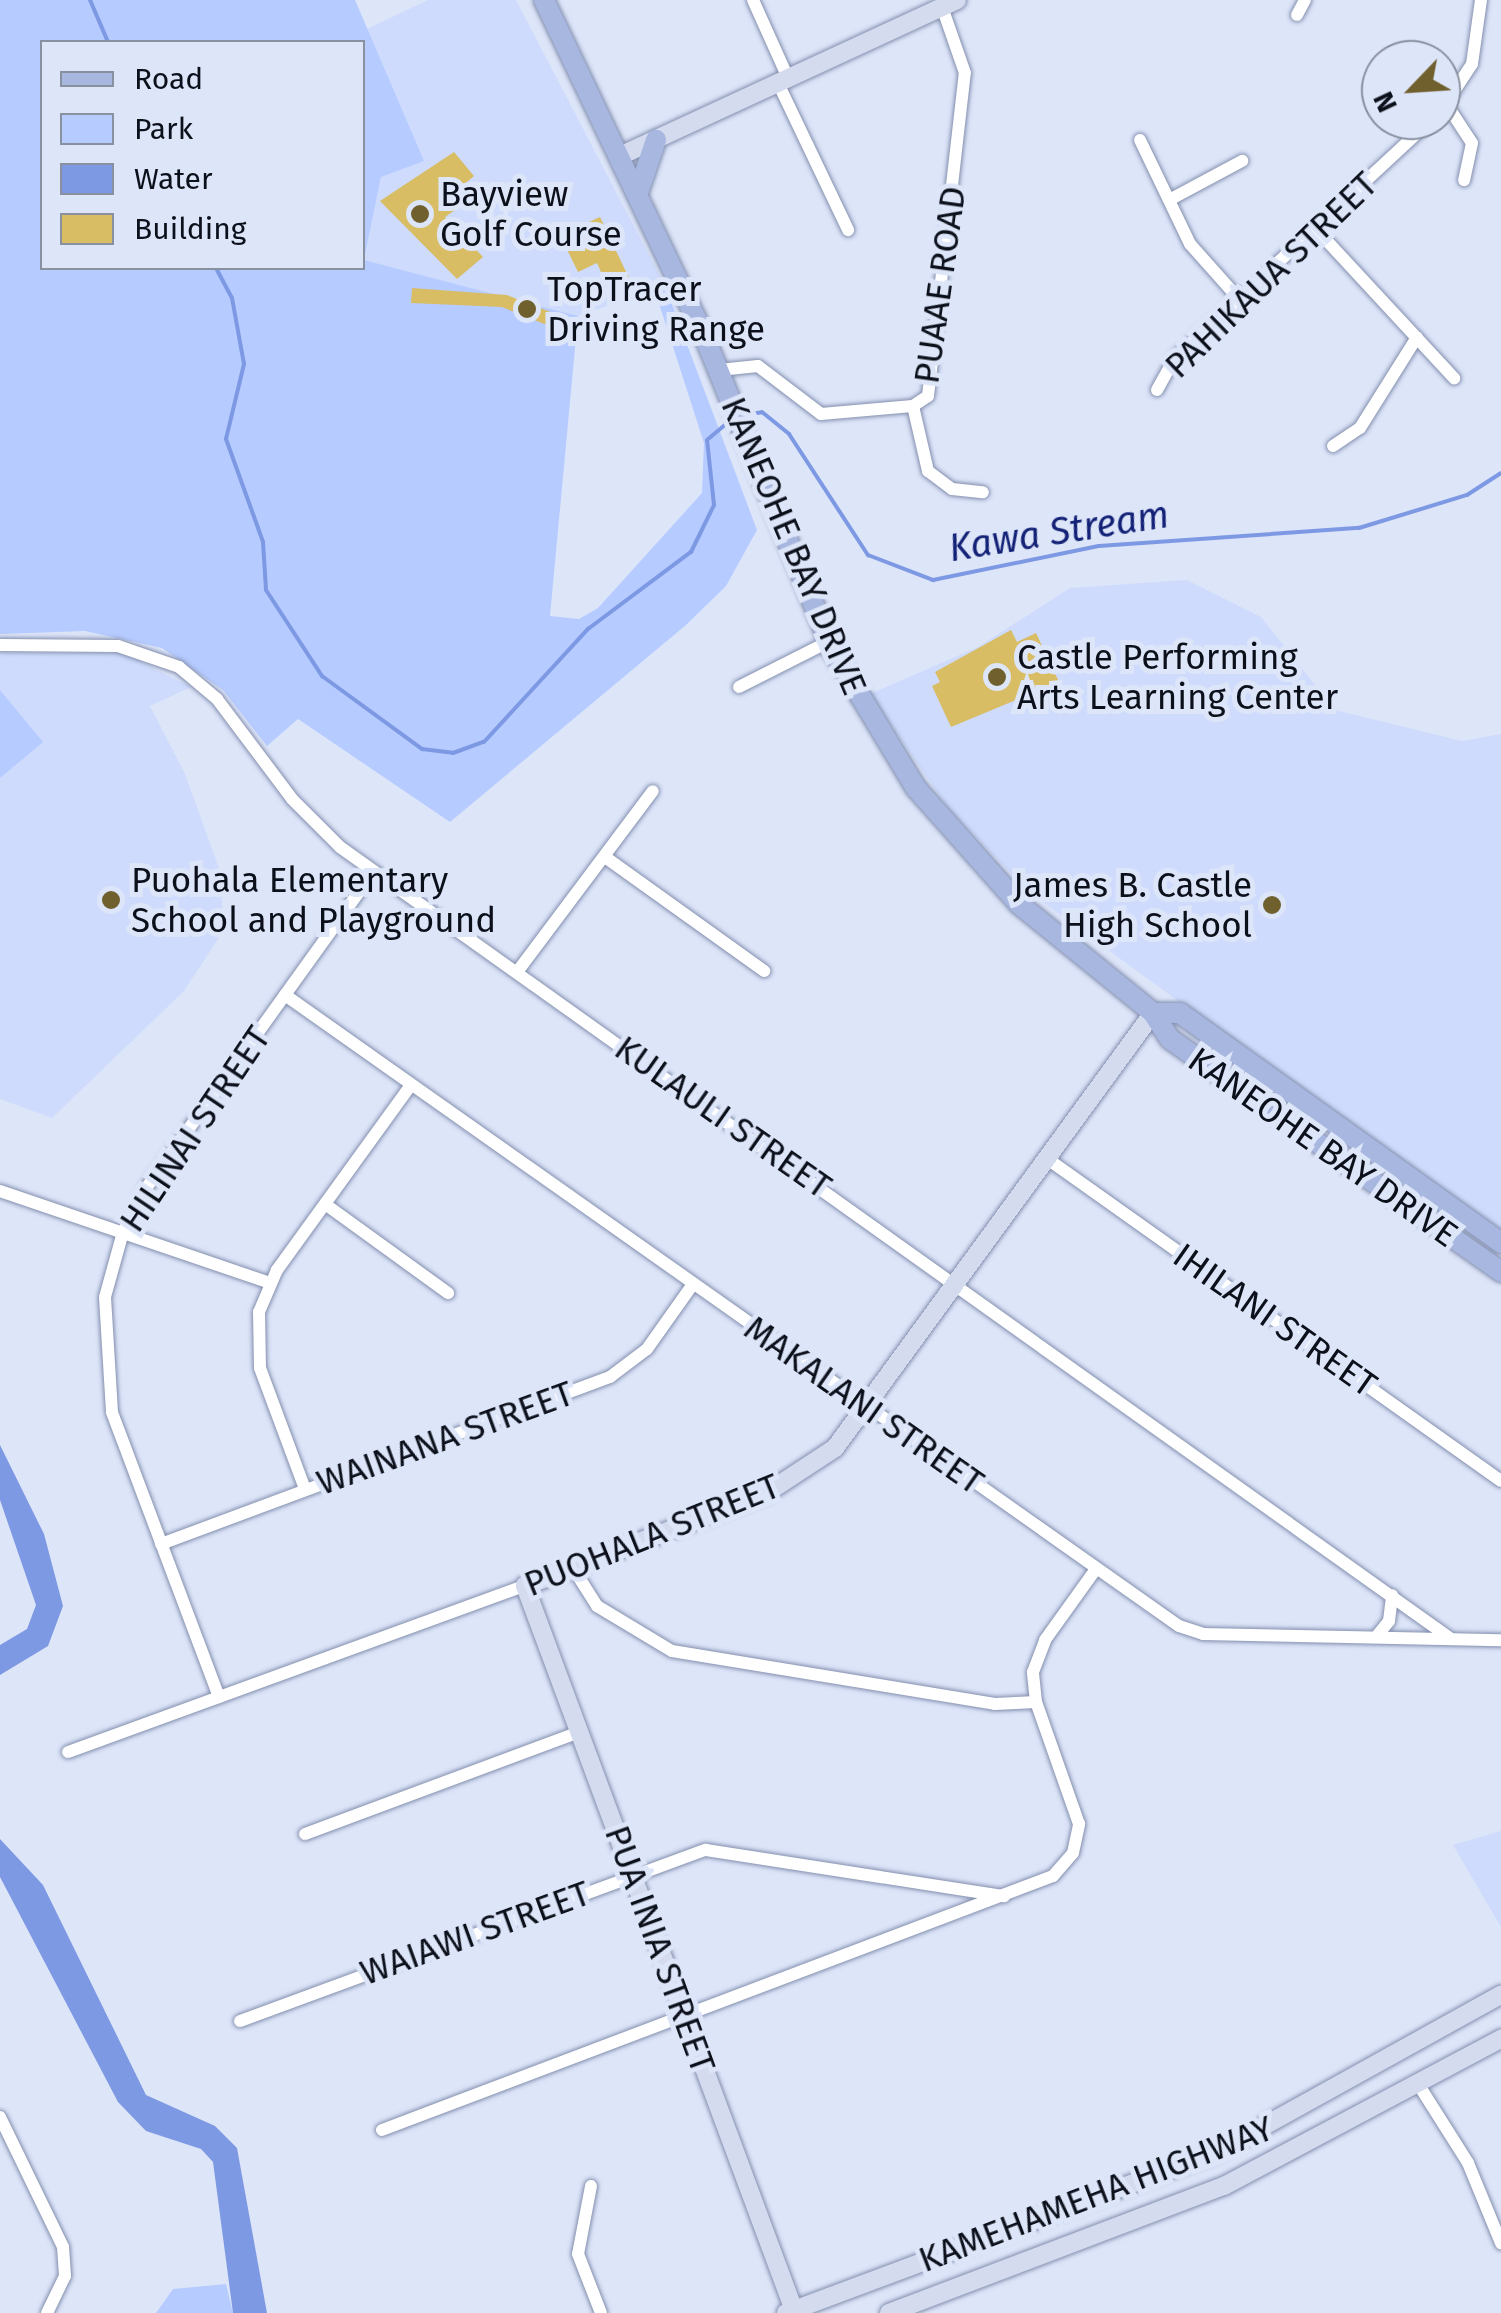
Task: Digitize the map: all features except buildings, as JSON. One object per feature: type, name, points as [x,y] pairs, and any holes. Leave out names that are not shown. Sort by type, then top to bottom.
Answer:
[{"type":"main road","name":"KANEOHE BAY DRIVE","points":[[544,0],[622,155],[719,370],[828,642],[893,756],[965,849],[1048,931],[1153,1014],[1170,1039],[1501,1272]]},
{"type":"main road","points":[[639,192],[656,140]]},
{"type":"main road","name":"KANEOHE BAY DRIVE","points":[[1153,1014],[1180,1013],[1501,1243]]},
{"type":"main road","points":[[1297,1128],[1311,1108]]},
{"type":"street","points":[[753,0],[848,230]]},
{"type":"street","points":[[1297,15],[1305,0]]},
{"type":"street","points":[[1461,81],[1472,64],[1481,0]]},
{"type":"street","points":[[622,155],[949,4]]},
{"type":"street","name":"PUAAE ROAD","points":[[719,370],[758,366],[816,414],[913,406],[932,386],[964,83],[949,4]]},
{"type":"street","points":[[1461,130],[1472,144],[1464,180]]},
{"type":"street","points":[[1140,140],[1197,254],[1239,299]]},
{"type":"street","name":"PAHIKAUA STREET","points":[[1157,390],[1174,359],[1410,140]]},
{"type":"street","points":[[1171,200],[1242,160]]},
{"type":"street","points":[[1315,228],[1454,378]]},
{"type":"street","points":[[1333,446],[1360,428],[1417,338]]},
{"type":"street","points":[[913,406],[928,471],[952,489],[983,492]]},
{"type":"street","points":[[740,687],[828,642]]},
{"type":"street","name":"KULAULI STREET","points":[[0,645],[118,646],[180,667],[217,698],[307,816],[373,872],[960,1283],[1451,1638]]},
{"type":"street","points":[[517,972],[653,790]]},
{"type":"street","points":[[605,857],[764,971]]},
{"type":"street","name":"HILINAI STREET","points":[[219,1697],[119,1434],[104,1367],[105,1297],[124,1232],[373,872]]},
{"type":"street","name":"MAKALANI STREET","points":[[285,996],[1096,1569],[1191,1631],[1501,1640]]},
{"type":"street","name":"PUOHALA STREET","points":[[68,1752],[573,1568],[785,1483],[870,1409],[1153,1014]]},
{"type":"street","points":[[305,1489],[260,1368],[257,1328],[270,1283],[411,1085]]},
{"type":"street","name":"IHILANI STREET","points":[[1049,1160],[1501,1482]]},
{"type":"street","points":[[0,1191],[270,1283]]},
{"type":"street","points":[[324,1204],[448,1294]]},
{"type":"street","name":"WAINANA STREET","points":[[161,1544],[610,1377],[647,1349],[694,1284]]},
{"type":"street","points":[[573,1568],[597,1606],[672,1651],[995,1704],[1036,1702]]},
{"type":"street","points":[[382,2130],[1006,1896],[1061,1870],[1078,1834],[1036,1702],[1039,1650],[1096,1569]]},
{"type":"street","name":"PUA INIA STREET","points":[[525,1586],[791,2312]]},
{"type":"street","points":[[1376,1637],[1389,1621],[1392,1595]]},
{"type":"street","points":[[304,1834],[580,1732]]},
{"type":"street","name":"WAIAWI STREET","points":[[240,2021],[693,1852],[730,1850],[1006,1896]]},
{"type":"street","name":"KAMEHAMEHA HIGHWAY","points":[[791,2312],[1211,2154],[1314,2105],[1501,1995]]},
{"type":"street","name":"KAMEHAMEHA HIGHWAY","points":[[888,2313],[1217,2189],[1420,2087],[1501,2040]]},
{"type":"street","points":[[1420,2087],[1468,2163],[1501,2244]]},
{"type":"street","points":[[0,2117],[63,2246],[65,2276],[47,2313]]},
{"type":"street","points":[[1211,2154],[1217,2189]]},
{"type":"street","points":[[591,2186],[578,2254],[601,2313]]},
{"type":"shaded area","points":[[428,0],[516,0],[665,286],[578,316],[365,260],[381,177],[423,160],[367,29]]},
{"type":"shaded area","name":"James B. Castle High School","points":[[1187,580],[1261,617],[1335,710],[1462,741],[1501,734],[1501,1237],[1029,892],[948,808],[870,694],[978,647],[1070,588]]},
{"type":"shaded area","name":"Puohala Elementary School and Playground","points":[[0,653],[123,653],[191,687],[150,706],[185,774],[220,871],[224,930],[184,991],[52,1118],[0,1099]]},
{"type":"shaded area","points":[[1501,1831],[1501,1927],[1453,1845]]},
{"type":"green space","points":[[0,0],[355,0],[424,161],[381,177],[365,255],[365,40],[40,40],[40,270],[365,270],[365,260],[578,316],[550,616],[579,619],[598,608],[702,493],[704,443],[655,291],[665,286],[757,530],[726,586],[686,625],[450,822],[298,719],[267,746],[223,690],[162,648],[85,631],[0,634]]},
{"type":"green space","points":[[0,690],[43,742],[0,778]]},
{"type":"green space","points":[[226,2284],[233,2313],[156,2313],[173,2289]]},
{"type":"water","points":[[0,1445],[44,1534],[63,1606],[48,1646],[0,1675],[0,1645],[27,1629],[36,1605],[0,1500]]},
{"type":"water","points":[[0,1839],[43,1885],[146,2095],[215,2126],[237,2148],[267,2313],[233,2313],[213,2162],[201,2149],[146,2131],[118,2102],[0,1877]]},
{"type":"waterway","name":"Kawa Stream","points":[[90,0],[107,40]]},
{"type":"waterway","name":"Kawa Stream","points":[[217,270],[232,298],[244,364],[226,439],[263,542],[266,590],[322,676],[422,749],[453,753],[484,742],[588,629],[691,552],[714,505],[707,440],[731,420]]},
{"type":"waterway","name":"Kawa Stream","points":[[744,415],[762,412],[789,434],[868,555],[933,580],[1099,546],[1359,528],[1467,495],[1501,473]]},
{"type":"place","name":"Bayview Golf Course","points":[[420,214]]},
{"type":"place","name":"TopTracer Driving Range","points":[[527,309]]},
{"type":"place","name":"Castle Performing Arts Learning Center","points":[[997,677]]},
{"type":"place","name":"Puohala Elementary School and Playground","points":[[111,900]]},
{"type":"place","name":"James B. Castle High School","points":[[1272,905]]}]
